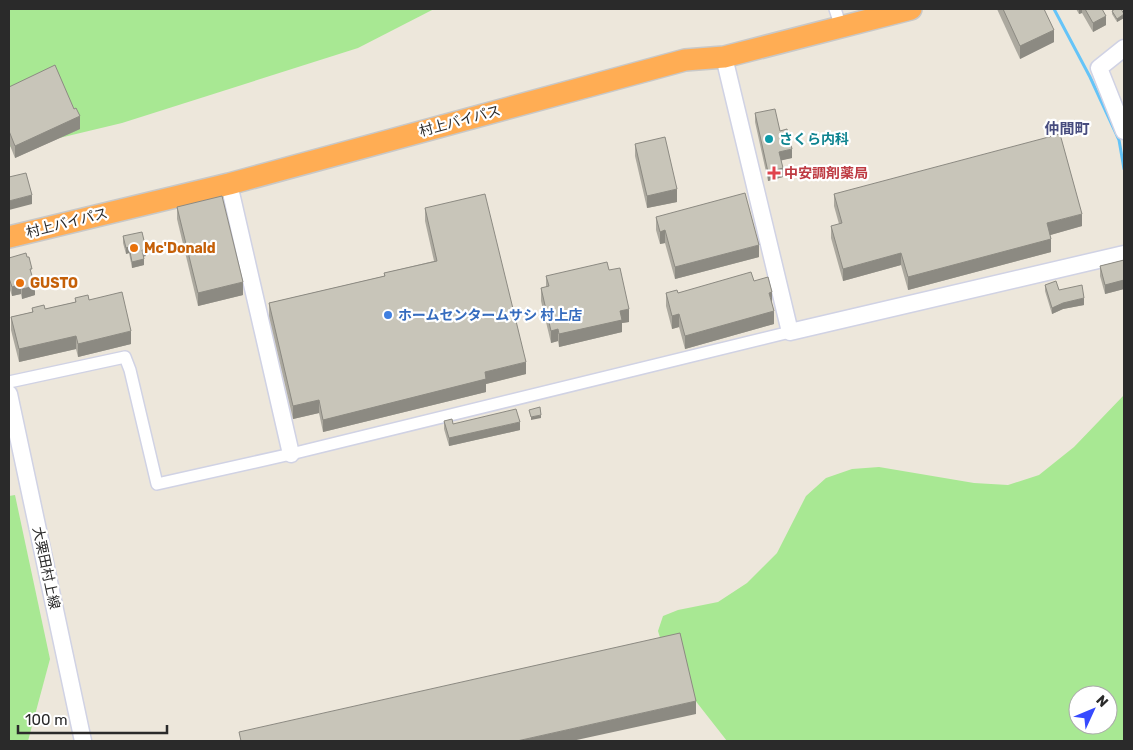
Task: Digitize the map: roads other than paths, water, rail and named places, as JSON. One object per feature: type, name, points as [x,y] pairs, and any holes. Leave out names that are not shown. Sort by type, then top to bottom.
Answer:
[{"type":"highway","name":"村上バイパス","points":[[9,237],[229,184],[685,60],[724,57],[838,18],[911,9]]},
{"type":"street","points":[[1124,48],[1099,68],[1124,131]]},
{"type":"street","points":[[724,57],[790,332]]},
{"type":"street","points":[[229,184],[292,454]]},
{"type":"street","points":[[9,382],[125,357],[130,370],[157,484],[292,454],[790,332],[1124,254]]},
{"type":"street","name":"大栗田村上線","points":[[9,394],[83,741]]},
{"type":"waterway","points":[[1054,9],[1090,77],[1119,140],[1124,169]]},
{"type":"place","name":"さくら内科","points":[[769,139]]},
{"type":"place","name":"中安調剤薬局","points":[[774,173]]},
{"type":"place","name":"Mc'Donald","points":[[134,248]]},
{"type":"place","name":"GUSTO","points":[[20,283]]},
{"type":"place","name":"ホームセンタームサシ 村上店","points":[[388,315]]},
{"type":"district","name":"仲間町","points":[[1067,129]]}]
